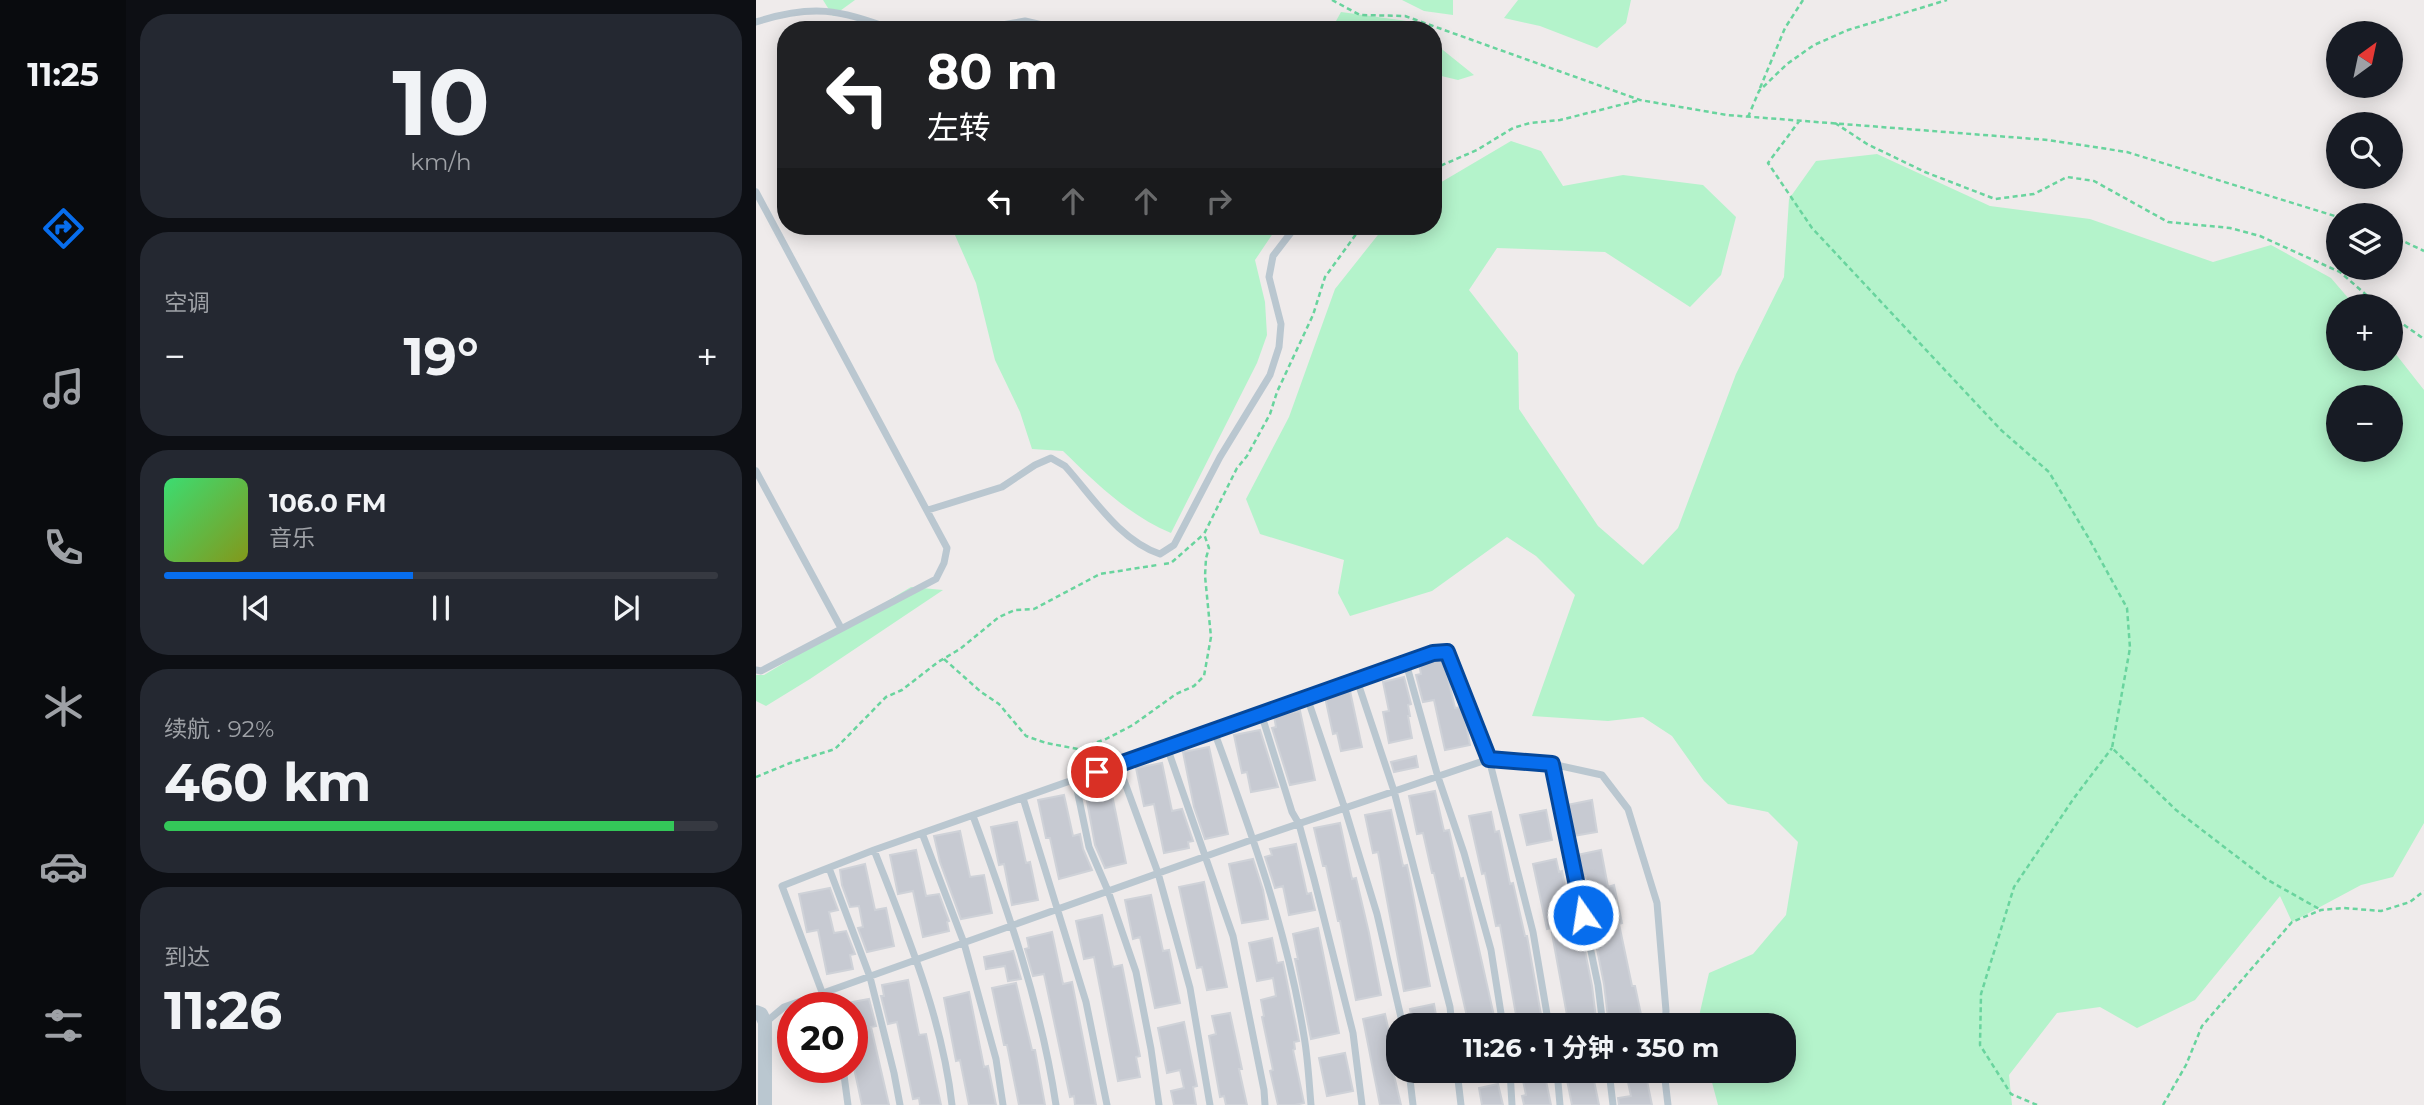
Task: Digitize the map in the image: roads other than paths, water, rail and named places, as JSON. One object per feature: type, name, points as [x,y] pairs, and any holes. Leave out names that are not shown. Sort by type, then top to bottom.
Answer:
[{"type":"street","points":[[760,1017],[765,1105]]},
{"type":"lane","points":[[756,22],[785,12],[813,9],[842,12],[868,21]]},
{"type":"lane","points":[[756,192],[777,231]]},
{"type":"lane","points":[[756,670],[761,671],[936,579],[944,563],[947,548],[779,235]]},
{"type":"lane","points":[[928,510],[1002,488],[1035,465],[1051,458],[1065,466],[1130,539],[1160,554],[1174,545],[1220,457],[1270,375],[1279,347],[1281,324],[1269,276],[1273,256],[1289,235]]},
{"type":"lane","points":[[756,471],[841,628]]},
{"type":"lane","points":[[824,992],[782,886],[874,850],[1261,713],[1433,653],[1447,652],[1489,759],[1533,932],[1547,1013]]},
{"type":"lane","points":[[1406,663],[1492,950],[1501,1013]]},
{"type":"lane","points":[[1357,680],[1394,792],[1451,1013]]},
{"type":"lane","points":[[1307,697],[1377,914],[1400,1013]]},
{"type":"lane","points":[[1261,713],[1292,812],[1299,824],[1353,1033],[1362,1105]]},
{"type":"lane","points":[[1214,731],[1254,839],[1280,924],[1302,1025],[1311,1105]]},
{"type":"lane","points":[[1167,747],[1233,936],[1265,1105]]},
{"type":"lane","points":[[827,992],[1254,839],[1489,759],[1552,764],[1602,775],[1628,809],[1657,903],[1666,1013]]},
{"type":"lane","points":[[1118,764],[1158,873],[1190,988],[1210,1105]]},
{"type":"lane","points":[[1552,764],[1598,985],[1601,1013]]},
{"type":"lane","points":[[1075,780],[1088,847],[1108,891],[1136,972],[1159,1105]]},
{"type":"lane","points":[[1023,798],[1086,1002],[1107,1105]]},
{"type":"lane","points":[[973,816],[1013,925],[1049,1059],[1056,1105]]},
{"type":"lane","points":[[922,833],[964,943],[996,1059],[1003,1105]]},
{"type":"lane","points":[[874,850],[917,960],[948,1073],[951,1105]]},
{"type":"lane","points":[[829,867],[870,976],[900,1105]]},
{"type":"lane","points":[[760,1017],[777,1010]]},
{"type":"lane","points":[[845,1083],[848,1105]]},
{"type":"lane","points":[[1410,1083],[1413,1105]]},
{"type":"lane","points":[[1458,1083],[1461,1105]]},
{"type":"lane","points":[[1511,1083],[1512,1105]]},
{"type":"lane","points":[[1558,1083],[1560,1105]]},
{"type":"lane","points":[[1611,1083],[1614,1105]]},
{"type":"lane","points":[[1665,1083],[1668,1105]]}]
